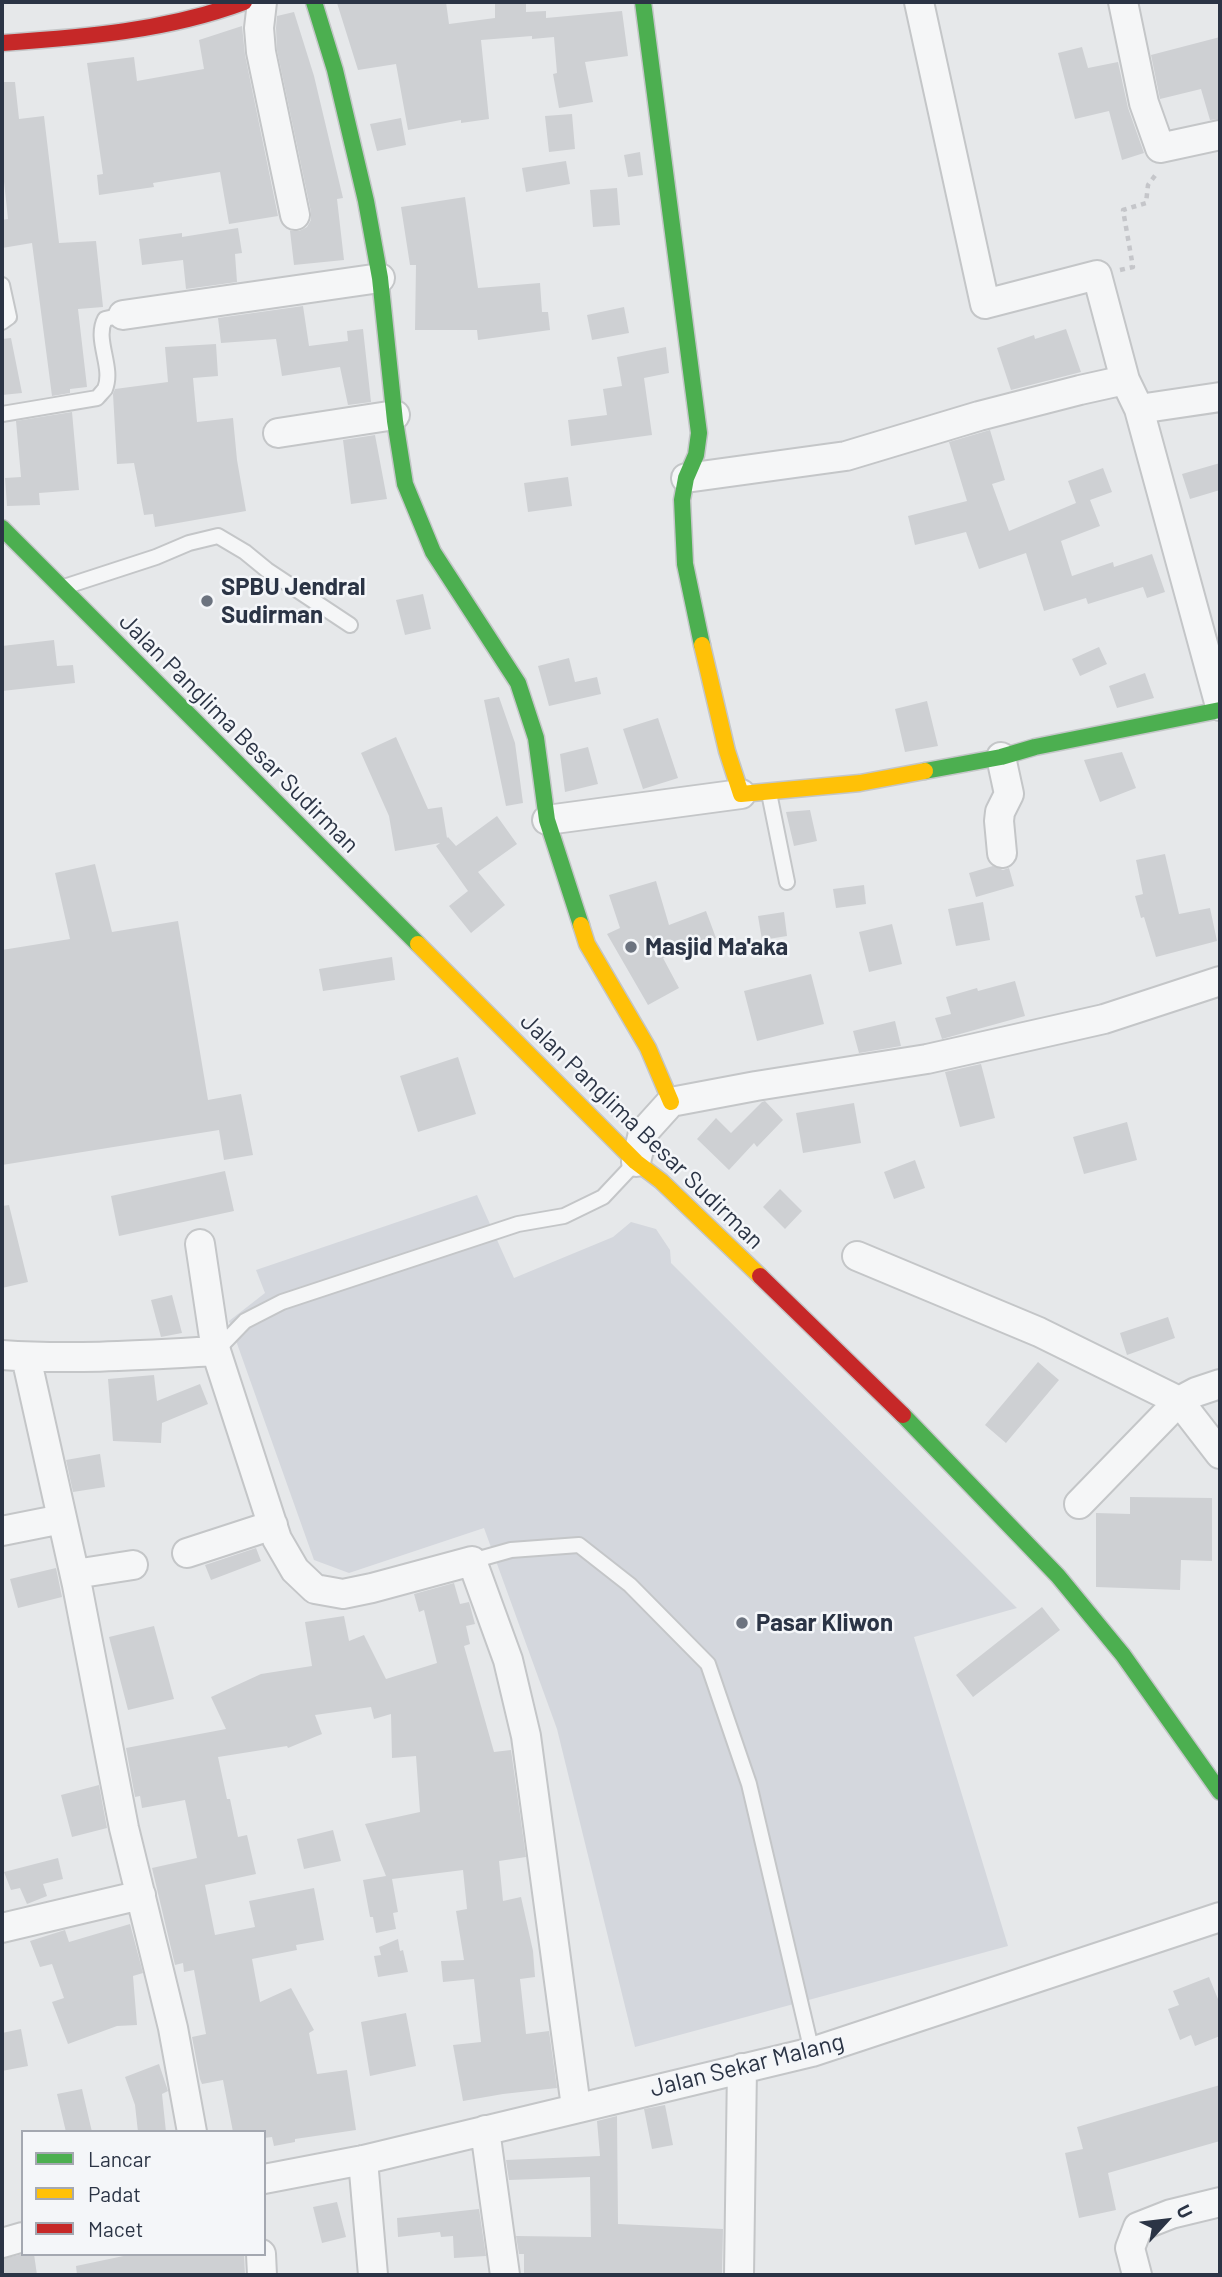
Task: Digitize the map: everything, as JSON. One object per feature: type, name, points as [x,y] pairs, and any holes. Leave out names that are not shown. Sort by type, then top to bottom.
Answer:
[{"type":"street","points":[[2,43],[153,27],[220,12],[244,2]]},
{"type":"street","points":[[262,2],[259,41],[295,215]]},
{"type":"street","points":[[314,2],[335,70],[360,175],[380,278],[405,484],[433,552],[518,683],[537,738],[547,820],[587,944],[648,1048],[671,1102]]},
{"type":"street","points":[[643,2],[699,433],[696,455],[686,478],[682,500],[685,564],[727,751],[755,793]]},
{"type":"street","points":[[547,820],[755,793],[860,783],[1001,757],[1035,747],[1220,708],[1139,409],[1125,380],[1097,275],[985,304],[919,2]]},
{"type":"street","points":[[1123,2],[1144,103],[1160,148],[1220,135]]},
{"type":"street","points":[[123,315],[380,278]]},
{"type":"street","points":[[686,478],[846,456],[979,416],[1125,380]]},
{"type":"street","points":[[1139,409],[1220,397]]},
{"type":"street","points":[[278,433],[395,415]]},
{"type":"street","name":"Jalan Panglima Besar Sudirman","points":[[2,528],[636,1162],[661,1181],[893,1404],[1058,1576],[1123,1655],[1220,1792]]},
{"type":"street","points":[[1001,757],[1009,794],[1000,812],[1002,853]]},
{"type":"street","points":[[636,1162],[643,1133],[671,1102],[940,1056],[1104,1019],[1220,981]]},
{"type":"street","points":[[200,1244],[216,1351],[277,1539],[295,1570],[315,1589],[343,1594],[472,1561],[508,1660],[526,1736],[576,2107]]},
{"type":"street","points":[[858,1256],[1039,1332],[1179,1401],[1220,1454]]},
{"type":"street","points":[[192,2130],[173,2028],[124,1829],[75,1574],[62,1519],[14,1356],[216,1351]]},
{"type":"street","points":[[1079,1504],[1179,1401],[1220,1384]]},
{"type":"street","points":[[2,1531],[62,1519]]},
{"type":"street","points":[[187,1553],[273,1525]]},
{"type":"street","points":[[75,1574],[133,1565]]},
{"type":"street","points":[[2,1928],[141,1895]]},
{"type":"street","name":"Jalan Sekar Malang","points":[[266,2179],[363,2160],[812,2052],[1220,1917]]},
{"type":"street","points":[[739,2275],[742,2068]]},
{"type":"street","points":[[485,2130],[505,2275]]},
{"type":"street","points":[[363,2160],[373,2275]]},
{"type":"street","points":[[1137,2275],[1130,2248],[1138,2227],[1171,2214],[1220,2202]]},
{"type":"street","points":[[2,2243],[21,2238]]},
{"type":"street","points":[[261,2256],[262,2275]]},
{"type":"lane","points":[[2,285],[9,317],[2,322]]},
{"type":"lane","points":[[2,414],[97,398],[105,389],[106,374],[101,327],[105,319],[123,315]]},
{"type":"lane","points":[[63,588],[189,544],[218,537],[349,625]]},
{"type":"lane","points":[[755,793],[787,882]]},
{"type":"lane","points":[[216,1351],[245,1321],[282,1302],[519,1224],[564,1216],[603,1196],[636,1162]]},
{"type":"lane","points":[[472,1561],[511,1550],[579,1545],[630,1585],[708,1664],[749,1784],[812,2052]]},
{"type":"path","points":[[1097,275],[1133,267],[1123,210],[1146,203],[1148,185],[1157,172],[1160,148]]},
{"type":"shaded area","name":"Pasar Kliwon","points":[[477,1195],[514,1278],[613,1237],[631,1222],[656,1229],[670,1250],[671,1263],[1017,1608],[914,1637],[1008,1946],[635,2047],[557,1729],[484,1528],[349,1573],[314,1560],[229,1321],[265,1293],[256,1270]]},
{"type":"building","points":[[446,2],[449,24],[495,18],[495,2],[526,2],[526,12],[546,11],[546,18],[622,11],[628,56],[585,62],[593,102],[559,108],[553,74],[557,73],[554,37],[481,40],[489,119],[461,123],[461,120],[408,130],[396,64],[358,70],[337,3]]},
{"type":"building","points":[[294,12],[314,76],[343,198],[337,199],[344,260],[294,265],[290,231],[307,227],[311,212],[277,50],[276,28],[277,16]]},
{"type":"building","points":[[242,26],[245,55],[278,216],[229,224],[220,172],[153,183],[154,187],[99,195],[97,175],[103,174],[87,63],[134,57],[137,81],[204,69],[199,40]]},
{"type":"building","points":[[1220,37],[1220,119],[1210,120],[1201,89],[1160,99],[1151,55]]},
{"type":"building","points":[[1082,47],[1088,68],[1118,62],[1128,108],[1144,153],[1122,160],[1109,111],[1075,119],[1058,53]]},
{"type":"building","points":[[2,82],[15,82],[19,119],[44,116],[59,243],[96,241],[103,307],[78,309],[87,387],[70,389],[70,393],[52,396],[32,243],[2,248],[2,220],[8,219],[2,163]]},
{"type":"building","points":[[572,114],[575,149],[549,152],[545,116]]},
{"type":"building","points":[[401,118],[406,145],[377,151],[370,124]]},
{"type":"building","points":[[640,152],[643,175],[628,177],[624,155]]},
{"type":"building","points":[[566,161],[570,184],[526,192],[522,168]]},
{"type":"building","points":[[617,188],[620,225],[593,227],[590,190]]},
{"type":"building","points":[[465,197],[478,288],[540,283],[542,312],[548,312],[550,330],[478,340],[477,330],[415,330],[416,265],[410,265],[401,207]]},
{"type":"building","points":[[238,228],[242,253],[235,254],[237,282],[186,289],[183,260],[142,265],[139,239],[182,233],[182,237]]},
{"type":"building","points":[[303,306],[309,346],[348,341],[347,331],[363,329],[371,402],[348,405],[340,367],[282,376],[276,339],[221,343],[218,318]]},
{"type":"building","points":[[624,307],[629,333],[592,340],[587,315]]},
{"type":"building","points":[[1066,329],[1081,372],[1011,390],[997,348],[1034,335],[1035,339]]},
{"type":"building","points":[[11,338],[22,393],[2,395],[2,339]]},
{"type":"building","points":[[216,344],[218,376],[193,378],[197,422],[233,418],[246,511],[155,527],[153,514],[144,515],[134,463],[117,464],[113,394],[115,389],[168,382],[165,347]]},
{"type":"building","points":[[666,347],[669,373],[644,378],[652,435],[571,446],[568,420],[607,415],[603,389],[622,386],[617,357]]},
{"type":"building","points":[[72,412],[79,490],[39,493],[40,505],[7,506],[5,478],[21,477],[16,421]]},
{"type":"building","points":[[990,430],[1005,480],[992,484],[1009,531],[1076,503],[1068,481],[1103,468],[1112,492],[1090,500],[1100,526],[1061,541],[1072,576],[1113,562],[1114,567],[1152,554],[1165,592],[1147,598],[1143,587],[1088,604],[1086,598],[1044,611],[1026,553],[979,569],[966,532],[915,545],[908,516],[967,501],[949,442]]},
{"type":"building","points":[[375,435],[387,499],[351,504],[343,440]]},
{"type":"building","points":[[1220,463],[1220,490],[1190,499],[1182,474]]},
{"type":"building","points":[[568,477],[572,506],[528,512],[524,483]]},
{"type":"building","points":[[423,594],[431,629],[405,635],[396,600]]},
{"type":"building","points":[[54,640],[57,666],[73,665],[75,683],[2,691],[2,646]]},
{"type":"building","points":[[1099,647],[1107,664],[1080,676],[1072,659]]},
{"type":"building","points":[[569,658],[575,682],[597,677],[601,694],[549,706],[538,666]]},
{"type":"building","points":[[1145,673],[1154,698],[1117,708],[1109,686]]},
{"type":"building","points":[[499,697],[515,743],[523,803],[506,806],[484,700]]},
{"type":"building","points":[[927,701],[938,746],[905,752],[895,709]]},
{"type":"building","points":[[658,718],[678,778],[643,789],[623,729]]},
{"type":"building","points":[[396,737],[428,809],[442,807],[447,838],[456,846],[497,816],[517,844],[478,872],[505,905],[471,933],[449,906],[468,891],[436,846],[440,843],[395,851],[389,816],[361,753]]},
{"type":"building","points":[[588,747],[598,784],[565,792],[560,754]]},
{"type":"building","points":[[1122,752],[1136,788],[1100,802],[1084,760]]},
{"type":"building","points":[[810,810],[817,841],[794,846],[786,812]]},
{"type":"building","points":[[1165,854],[1179,914],[1210,908],[1217,941],[1156,957],[1135,896],[1143,894],[1136,860]]},
{"type":"building","points":[[95,864],[112,932],[178,921],[208,1100],[241,1094],[253,1155],[224,1160],[219,1130],[2,1165],[2,950],[70,939],[55,873]]},
{"type":"building","points":[[993,866],[1003,870],[1009,868],[1014,886],[976,897],[969,873]]},
{"type":"building","points":[[656,881],[669,925],[706,911],[716,938],[663,958],[679,988],[648,1005],[607,934],[620,928],[609,895]]},
{"type":"building","points":[[864,885],[866,904],[836,908],[833,889]]},
{"type":"building","points":[[983,902],[990,940],[956,946],[948,909]]},
{"type":"building","points":[[784,912],[787,936],[762,940],[758,916]]},
{"type":"building","points":[[892,924],[902,964],[869,972],[859,932]]},
{"type":"building","points":[[392,957],[395,980],[323,991],[319,969]]},
{"type":"building","points":[[811,974],[824,1024],[757,1041],[744,991]]},
{"type":"building","points":[[1015,981],[1025,1016],[942,1039],[935,1018],[951,1014],[946,997]]},
{"type":"building","points":[[895,1021],[901,1046],[859,1053],[853,1031]]},
{"type":"building","points":[[458,1057],[476,1114],[418,1132],[400,1076]]},
{"type":"building","points":[[981,1064],[995,1118],[960,1127],[945,1072]]},
{"type":"building","points":[[765,1101],[783,1120],[757,1147],[754,1143],[729,1170],[697,1139],[716,1118],[731,1133]]},
{"type":"building","points":[[854,1103],[861,1143],[803,1153],[796,1113]]},
{"type":"building","points":[[1127,1122],[1137,1160],[1084,1174],[1073,1137]]},
{"type":"building","points":[[915,1160],[925,1188],[894,1199],[884,1172]]},
{"type":"building","points":[[225,1171],[234,1211],[119,1236],[111,1196]]},
{"type":"building","points":[[780,1189],[802,1211],[785,1229],[763,1207]]},
{"type":"building","points":[[9,1205],[28,1282],[2,1288],[2,1206]]},
{"type":"building","points":[[172,1295],[182,1333],[161,1337],[151,1300]]},
{"type":"building","points":[[1168,1317],[1175,1338],[1127,1355],[1120,1333]]},
{"type":"building","points":[[1038,1362],[1059,1380],[1006,1443],[985,1425]]},
{"type":"building","points":[[154,1375],[157,1401],[200,1384],[208,1404],[162,1423],[161,1443],[113,1441],[108,1379]]},
{"type":"building","points":[[100,1454],[105,1487],[73,1492],[66,1460]]},
{"type":"building","points":[[1130,1497],[1212,1498],[1212,1561],[1181,1560],[1180,1590],[1096,1587],[1096,1513],[1130,1514]]},
{"type":"building","points":[[256,1548],[261,1561],[211,1580],[205,1565]]},
{"type":"building","points":[[56,1568],[62,1597],[18,1608],[10,1579]]},
{"type":"building","points":[[454,1583],[460,1604],[469,1602],[475,1624],[466,1626],[470,1644],[464,1646],[494,1752],[511,1750],[526,1857],[499,1861],[503,1901],[521,1897],[533,1951],[535,1977],[520,1979],[526,2034],[549,2031],[557,2088],[463,2101],[453,2045],[481,2042],[474,1979],[443,1982],[441,1961],[464,1960],[456,1911],[467,1909],[463,1870],[392,1879],[398,1912],[393,1913],[396,1929],[376,1933],[363,1880],[386,1876],[365,1824],[420,1812],[416,1756],[392,1758],[391,1714],[374,1719],[371,1707],[315,1715],[322,1734],[288,1748],[287,1746],[218,1757],[238,1837],[247,1835],[256,1874],[205,1885],[215,1935],[255,1927],[249,1901],[314,1888],[324,1940],[296,1945],[297,1950],[252,1959],[260,2002],[291,1988],[314,2030],[309,2033],[317,2074],[347,2070],[356,2130],[295,2139],[295,2142],[274,2146],[272,2137],[266,2138],[266,2130],[233,2130],[223,2080],[202,2084],[200,2079],[192,2037],[206,2034],[194,1970],[184,1972],[183,1963],[175,1965],[152,1868],[197,1858],[185,1800],[142,1808],[140,1796],[135,1797],[126,1748],[226,1729],[211,1697],[261,1674],[312,1666],[305,1622],[344,1616],[349,1641],[364,1635],[386,1679],[437,1663],[424,1610],[419,1612],[414,1594]]},
{"type":"building","points":[[1042,1607],[1060,1630],[973,1697],[956,1675]]},
{"type":"building","points":[[154,1626],[174,1699],[128,1710],[109,1637]]},
{"type":"building","points":[[99,1785],[107,1828],[72,1837],[61,1795]]},
{"type":"building","points":[[333,1830],[341,1861],[304,1869],[297,1839]]},
{"type":"building","points":[[58,1858],[63,1879],[43,1884],[47,1896],[27,1904],[20,1888],[11,1890],[4,1872]]},
{"type":"building","points":[[130,1924],[143,1973],[133,1976],[137,2025],[117,2026],[68,2044],[52,2002],[64,1998],[52,1964],[40,1967],[30,1941],[65,1930],[69,1942]]},
{"type":"building","points":[[398,1939],[408,1972],[378,1977],[374,1956],[381,1955],[379,1947]]},
{"type":"building","points":[[1209,1977],[1220,2004],[1220,2036],[1195,2046],[1191,2035],[1180,2040],[1168,2009],[1179,2005],[1173,1991]]},
{"type":"building","points":[[406,2013],[416,2066],[370,2076],[361,2022]]},
{"type":"building","points":[[21,2029],[28,2066],[2,2071],[2,2033]]},
{"type":"building","points":[[159,2064],[168,2091],[162,2094],[166,2130],[138,2130],[135,2105],[125,2077]]},
{"type":"building","points":[[1220,2085],[1220,2141],[1108,2173],[1116,2210],[1079,2218],[1065,2153],[1083,2149],[1077,2127]]},
{"type":"building","points":[[82,2089],[92,2130],[66,2130],[57,2094]]},
{"type":"building","points":[[665,2105],[673,2145],[652,2149],[644,2109]]},
{"type":"building","points":[[617,2116],[618,2224],[723,2229],[722,2275],[524,2275],[524,2254],[519,2254],[516,2236],[591,2237],[590,2177],[509,2180],[506,2160],[600,2156],[597,2121]]},
{"type":"building","points":[[337,2202],[346,2237],[322,2243],[313,2207]]},
{"type":"building","points":[[479,2209],[486,2256],[454,2258],[453,2236],[441,2237],[440,2232],[398,2237],[397,2218]]},
{"type":"building","points":[[21,2254],[34,2256],[37,2275],[2,2275],[2,2259]]},
{"type":"building","points":[[124,2256],[244,2256],[245,2275],[77,2275],[76,2266]]},
{"type":"traffic: fast","points":[[314,2],[335,70],[366,201],[380,278],[395,421],[405,484],[433,552],[518,683],[536,738],[547,820],[581,925]]},
{"type":"traffic: fast","points":[[643,2],[699,433],[696,455],[686,478],[682,500],[685,564],[702,645]]},
{"type":"traffic: fast","points":[[2,528],[418,944]]},
{"type":"traffic: fast","points":[[925,771],[1220,710]]},
{"type":"traffic: fast","points":[[903,1415],[1058,1576],[1123,1655],[1220,1792]]},
{"type":"traffic: slow","points":[[702,645],[727,751],[741,794],[860,783],[925,771]]},
{"type":"traffic: slow","points":[[581,925],[587,944],[648,1048],[671,1102]]},
{"type":"traffic: slow","points":[[418,944],[636,1162],[661,1181],[760,1276]]},
{"type":"traffic: jam","points":[[2,43],[94,35],[155,26],[215,12],[244,2]]},
{"type":"traffic: jam","points":[[760,1276],[903,1415]]},
{"type":"place","name":"SPBU Jendral Sudirman","points":[[207,601]]},
{"type":"place","name":"Masjid Ma'aka","points":[[631,947]]},
{"type":"place","name":"Pasar Kliwon","points":[[742,1623]]}]
